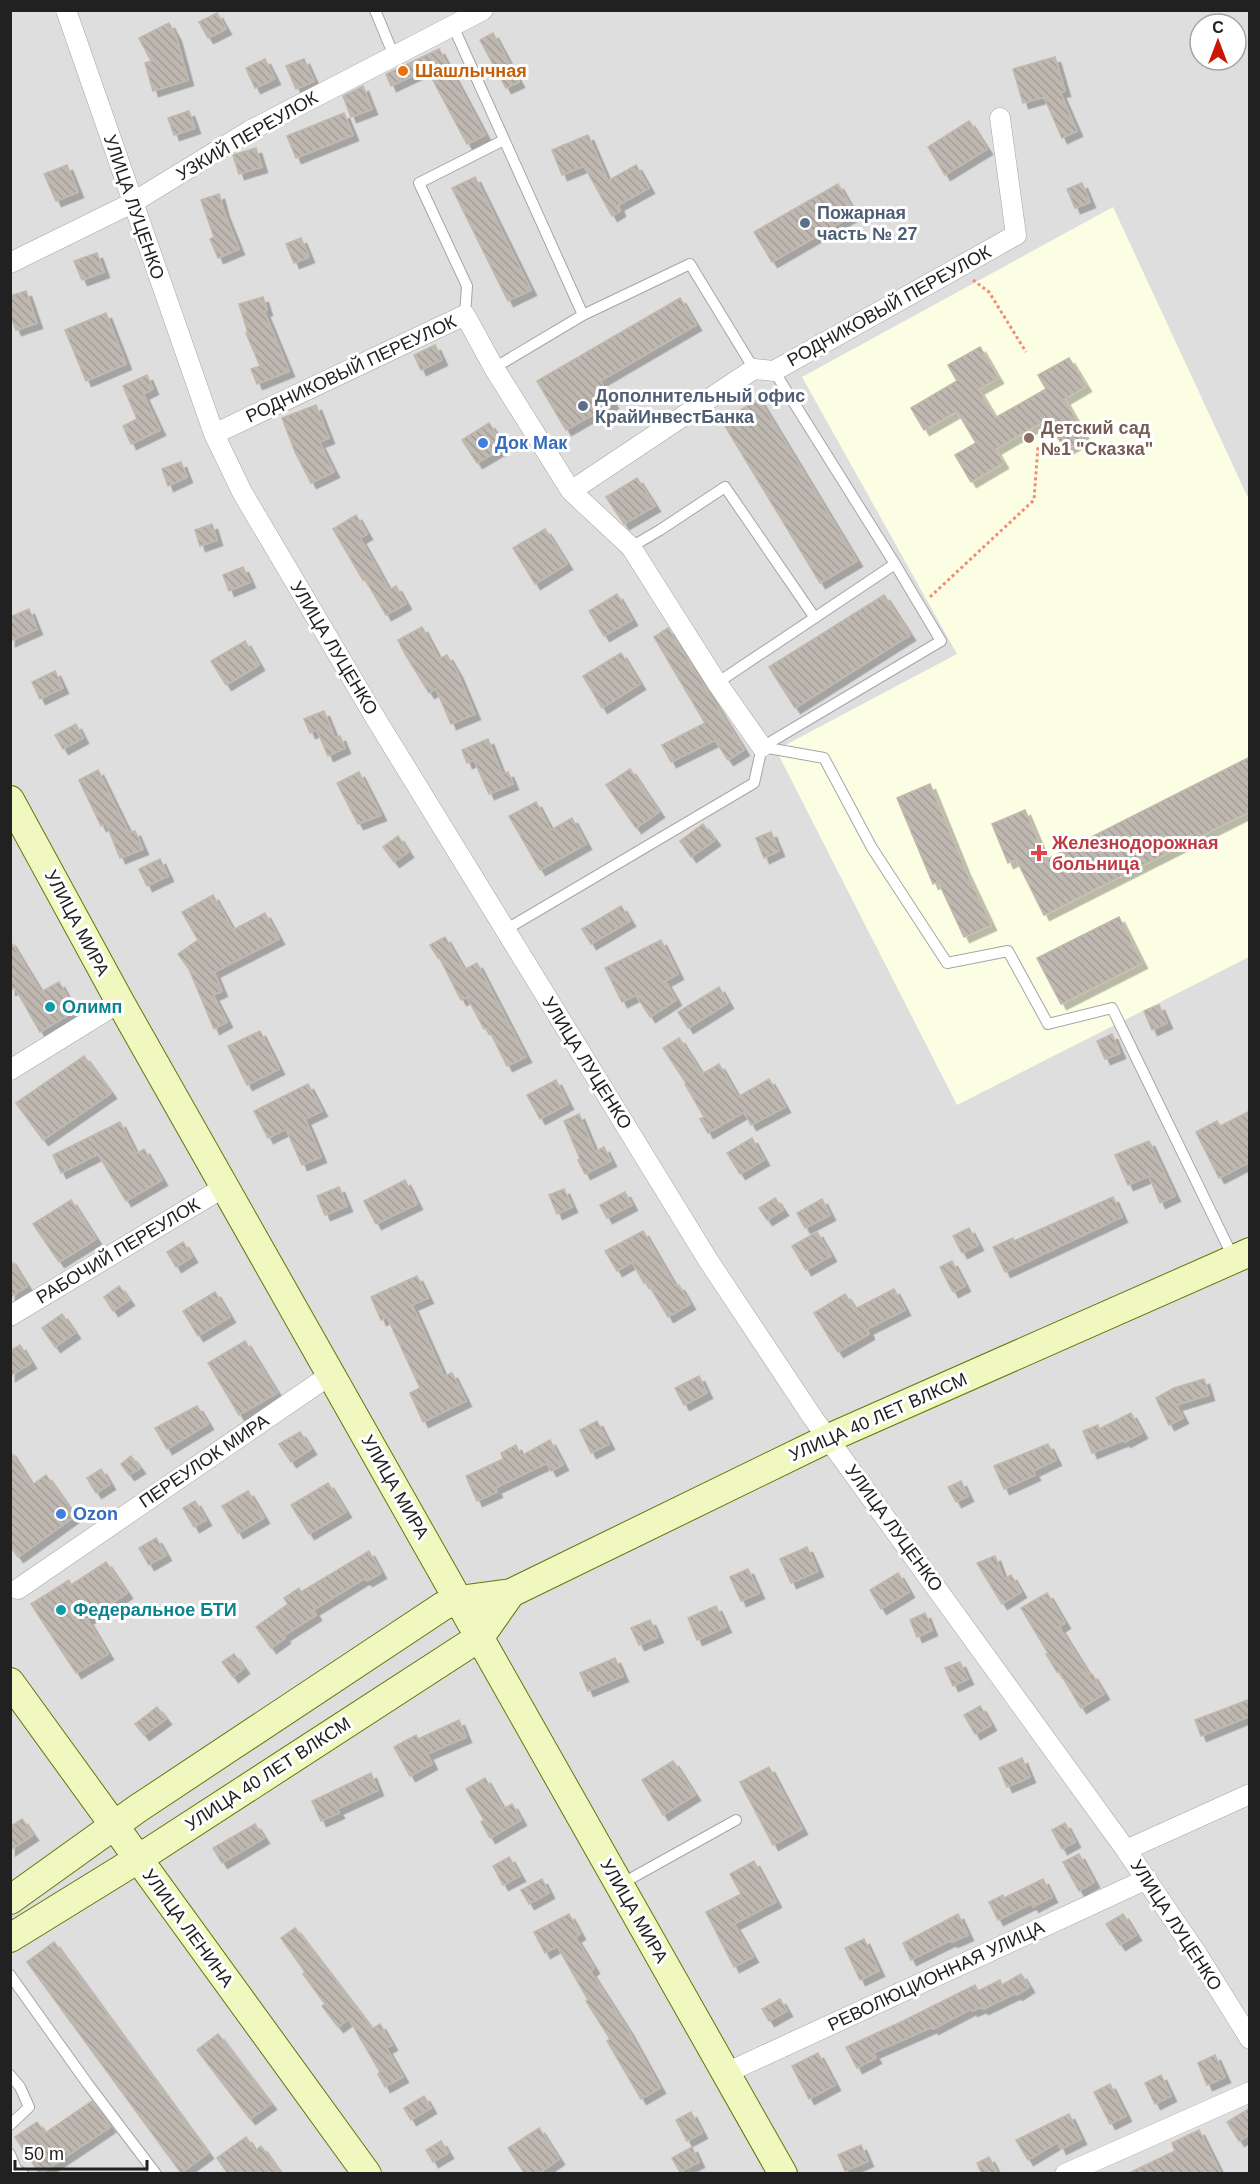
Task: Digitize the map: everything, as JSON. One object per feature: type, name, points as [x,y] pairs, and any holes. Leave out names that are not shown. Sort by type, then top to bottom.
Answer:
[{"type":"street","name":"УЗКИЙ ПЕРЕУЛОК","points":[[10,263],[132,202],[251,130],[483,10]]},
{"type":"street","name":"УЛИЦА ЛУЦЕНКО","points":[[71,12],[132,202],[214,434],[242,492],[376,719],[708,1260],[813,1418],[1147,1880],[1250,2039]]},
{"type":"street","name":"РОДНИКОВЫЙ ПЕРЕУЛОК","points":[[754,369],[774,371],[1016,235],[1000,118]]},
{"type":"street","name":"РОДНИКОВЫЙ ПЕРЕУЛОК","points":[[214,434],[465,315],[494,368],[571,491],[631,547],[717,683],[762,747]]},
{"type":"street","points":[[571,491],[754,369]]},
{"type":"street","name":"УЛИЦА МИРА","points":[[10,800],[120,1002],[783,2174]]},
{"type":"street","points":[[10,1070],[120,1002]]},
{"type":"street","name":"РАБОЧИЙ ПЕРЕУЛОК","points":[[10,1316],[226,1186]]},
{"type":"street","name":"УЛИЦА 40 ЛЕТ ВЛКСМ","points":[[10,1900],[114,1826],[443,1606],[459,1600],[511,1593],[829,1438],[1242,1256]]},
{"type":"street","name":"ПЕРЕУЛОК МИРА","points":[[18,1589],[330,1375]]},
{"type":"street","name":"УЛИЦА 40 ЛЕТ ВЛКСМ","points":[[10,1938],[138,1859],[480,1638],[511,1593]]},
{"type":"street","name":"УЛИЦА ЛЕНИНА","points":[[10,1682],[367,2174]]},
{"type":"street","points":[[1126,1850],[1250,1794]]},
{"type":"street","name":"РЕВОЛЮЦИОННАЯ УЛИЦА","points":[[726,2073],[1147,1880]]},
{"type":"street","points":[[1065,2174],[1250,2092]]},
{"type":"lane","points":[[375,10],[394,56]]},
{"type":"lane","points":[[453,26],[583,315]]},
{"type":"lane","points":[[465,315],[467,286],[419,183],[504,140]]},
{"type":"lane","points":[[494,368],[583,315],[690,264],[754,369]]},
{"type":"lane","points":[[505,930],[754,783],[762,747],[941,641],[774,371]]},
{"type":"lane","points":[[631,547],[660,531],[725,487],[815,618]]},
{"type":"lane","points":[[717,683],[895,564]]},
{"type":"lane","points":[[762,747],[824,758],[872,848],[946,963],[1008,951],[1048,1024],[1112,1008],[1242,1256]]},
{"type":"lane","points":[[619,1885],[736,1820]]},
{"type":"lane","points":[[10,1975],[87,2083],[156,2174]]},
{"type":"lane","points":[[10,2074],[20,2087],[29,2107],[10,2125]]},
{"type":"lane","points":[[10,2154],[16,2169],[23,2174]]},
{"type":"path","points":[[957,268],[988,292],[1026,352]]},
{"type":"path","points":[[920,606],[1034,500],[1038,446]]},
{"type":"shaded area","points":[[11,11],[1249,11],[1249,2173],[11,2173]]},
{"type":"shaded area","name":"Железнодорожная больница","points":[[1113,207],[1249,500],[1249,957],[957,1105],[776,750],[957,654],[802,377]]},
{"type":"building","points":[[217,13],[226,29],[208,38],[199,22]]},
{"type":"building","points":[[169,23],[176,36],[188,80],[153,91],[145,63],[151,61],[139,38]]},
{"type":"building","points":[[493,33],[519,82],[506,88],[480,40]]},
{"type":"building","points":[[439,49],[485,135],[467,144],[427,69],[391,86],[386,74]]},
{"type":"building","points":[[1055,57],[1065,91],[1060,92],[1077,131],[1062,138],[1044,97],[1023,103],[1013,69]]},
{"type":"building","points":[[265,59],[275,79],[255,88],[246,68]]},
{"type":"building","points":[[304,59],[314,81],[296,89],[286,66]]},
{"type":"building","points":[[363,86],[372,109],[351,117],[343,96]]},
{"type":"building","points":[[189,111],[195,128],[174,135],[168,118]]},
{"type":"building","points":[[344,113],[353,135],[296,158],[287,136]]},
{"type":"building","points":[[969,121],[987,149],[945,175],[928,147]]},
{"type":"building","points":[[588,135],[608,181],[636,165],[649,188],[618,205],[620,211],[612,216],[584,166],[562,175],[552,150]]},
{"type":"building","points":[[256,148],[262,167],[239,174],[233,155]]},
{"type":"building","points":[[67,165],[78,192],[56,201],[44,174]]},
{"type":"building","points":[[475,177],[531,290],[508,301],[452,188]]},
{"type":"building","points":[[1082,183],[1090,202],[1075,208],[1067,189]]},
{"type":"building","name":"Пожарная часть № 27","points":[[838,184],[855,214],[772,262],[754,232]]},
{"type":"building","points":[[219,194],[239,249],[218,258],[210,239],[214,237],[201,200]]},
{"type":"building","points":[[301,238],[309,257],[294,263],[286,244]]},
{"type":"building","points":[[97,253],[104,272],[82,280],[74,261]]},
{"type":"building","points":[[26,291],[37,323],[16,330],[10,315],[10,296]]},
{"type":"building","points":[[263,297],[267,310],[264,311],[289,371],[257,384],[251,369],[260,366],[246,333],[248,333],[239,304]]},
{"type":"building","points":[[680,298],[696,325],[600,381],[613,403],[566,430],[537,381]]},
{"type":"building","points":[[106,313],[126,364],[86,381],[65,330]]},
{"type":"building","points":[[435,345],[442,360],[421,370],[414,355]]},
{"type":"building","points":[[980,347],[998,378],[978,389],[995,418],[1046,389],[1038,375],[1069,358],[1086,386],[1064,399],[1086,438],[1065,450],[1047,419],[995,449],[1003,463],[971,482],[955,455],[976,443],[957,411],[924,430],[911,408],[957,381],[948,365]]},
{"type":"building","points":[[147,375],[153,389],[143,394],[160,430],[131,444],[123,426],[137,419],[123,386]]},
{"type":"building","points":[[759,399],[857,561],[820,583],[722,421]]},
{"type":"building","points":[[316,405],[329,438],[319,442],[334,472],[311,483],[295,452],[282,418]]},
{"type":"building","name":"Док Мак","points":[[489,423],[504,447],[477,463],[462,440]]},
{"type":"building","points":[[181,462],[187,477],[168,486],[162,469]]},
{"type":"building","points":[[637,478],[655,506],[624,524],[606,497]]},
{"type":"building","points":[[356,515],[367,534],[360,538],[389,590],[396,586],[406,604],[386,615],[333,529]]},
{"type":"building","points":[[212,524],[217,540],[200,546],[195,530]]},
{"type":"building","points":[[545,529],[567,564],[535,584],[513,548]]},
{"type":"building","points":[[243,567],[250,582],[229,591],[223,575]]},
{"type":"building","points":[[617,594],[632,620],[604,636],[589,611]]},
{"type":"building","points":[[884,595],[910,635],[795,708],[769,667]]},
{"type":"building","points":[[29,609],[37,629],[10,641],[10,617]]},
{"type":"building","points":[[422,627],[439,659],[447,655],[475,714],[451,724],[436,689],[429,693],[405,654],[398,640]]},
{"type":"building","points":[[668,628],[744,750],[728,760],[715,740],[671,762],[662,745],[705,723],[654,637]]},
{"type":"building","points":[[245,641],[259,665],[226,685],[211,661]]},
{"type":"building","points":[[621,653],[640,684],[602,708],[583,676]]},
{"type":"building","points":[[55,671],[63,688],[40,699],[32,682]]},
{"type":"building","points":[[324,711],[335,738],[340,736],[345,748],[328,756],[317,730],[310,733],[304,719]]},
{"type":"building","points":[[76,724],[83,738],[63,749],[55,735]]},
{"type":"building","points":[[488,739],[502,774],[508,772],[513,784],[489,794],[474,760],[467,763],[462,750]]},
{"type":"building","points":[[1250,757],[1250,811],[1044,915],[1016,859],[1008,863],[992,824],[1025,810],[1046,860]]},
{"type":"building","points":[[630,769],[659,812],[636,828],[606,785]]},
{"type":"building","points":[[98,770],[129,833],[135,831],[143,849],[120,858],[106,823],[101,826],[79,780]]},
{"type":"building","points":[[359,772],[381,815],[358,824],[337,783]]},
{"type":"building","points":[[930,784],[965,870],[991,925],[964,937],[938,881],[933,884],[897,798]]},
{"type":"building","points":[[536,802],[551,830],[572,818],[586,844],[540,870],[509,816]]},
{"type":"building","points":[[703,824],[715,840],[691,857],[680,841]]},
{"type":"building","points":[[771,832],[779,851],[764,858],[756,838]]},
{"type":"building","points":[[398,836],[408,852],[394,862],[383,847]]},
{"type":"building","points":[[160,859],[168,876],[147,886],[139,869]]},
{"type":"building","points":[[213,895],[233,930],[265,913],[279,939],[214,972],[222,991],[213,995],[227,1022],[214,1029],[189,969],[178,954],[198,940],[182,912]]},
{"type":"building","points":[[621,906],[630,921],[591,944],[582,929]]},
{"type":"building","points":[[1119,917],[1142,963],[1061,1004],[1037,958]]},
{"type":"building","points":[[445,937],[464,970],[477,963],[526,1057],[507,1066],[488,1028],[484,1029],[467,997],[461,1000],[439,957],[430,945]]},
{"type":"building","points":[[661,940],[678,974],[665,981],[676,1000],[650,1017],[636,995],[622,1002],[605,968]]},
{"type":"building","points":[[10,941],[41,992],[59,982],[75,1011],[40,1032],[15,988],[10,990]]},
{"type":"building","points":[[719,987],[728,1003],[688,1028],[678,1012]]},
{"type":"building","points":[[1159,1005],[1167,1023],[1152,1030],[1144,1011]]},
{"type":"building","points":[[260,1031],[279,1069],[247,1085],[228,1046]]},
{"type":"building","points":[[1112,1034],[1120,1053],[1105,1059],[1097,1041]]},
{"type":"building","points":[[679,1038],[702,1074],[719,1064],[738,1097],[769,1079],[785,1107],[751,1125],[744,1112],[708,1133],[700,1119],[704,1117],[686,1083],[663,1048]]},
{"type":"building","points":[[84,1056],[111,1093],[43,1140],[16,1103]]},
{"type":"building","points":[[556,1080],[568,1104],[540,1119],[527,1095]]},
{"type":"building","points":[[308,1084],[322,1111],[305,1119],[321,1157],[302,1165],[286,1129],[268,1138],[254,1111]]},
{"type":"building","points":[[1250,1111],[1250,1162],[1219,1178],[1196,1132],[1217,1121],[1220,1126]]},
{"type":"building","points":[[579,1114],[595,1152],[604,1147],[611,1161],[585,1174],[564,1121]]},
{"type":"building","points":[[120,1122],[136,1154],[144,1149],[162,1180],[126,1201],[98,1154],[61,1173],[53,1155]]},
{"type":"building","points":[[752,1138],[764,1160],[740,1174],[727,1153]]},
{"type":"building","points":[[1149,1141],[1175,1196],[1160,1203],[1149,1176],[1128,1185],[1115,1155]]},
{"type":"building","points":[[405,1180],[417,1204],[376,1224],[364,1201]]},
{"type":"building","points":[[339,1187],[347,1206],[325,1215],[317,1196]]},
{"type":"building","points":[[564,1189],[572,1207],[557,1214],[549,1195]]},
{"type":"building","points":[[625,1192],[632,1205],[607,1218],[600,1205]]},
{"type":"building","points":[[1113,1197],[1122,1217],[1005,1272],[993,1247],[1013,1238],[1014,1241]]},
{"type":"building","points":[[775,1198],[783,1210],[767,1220],[759,1208]]},
{"type":"building","points":[[822,1199],[830,1215],[805,1228],[797,1213]]},
{"type":"building","points":[[71,1200],[96,1239],[59,1262],[33,1224]]},
{"type":"building","points":[[969,1228],[978,1245],[962,1253],[953,1236]]},
{"type":"building","points":[[643,1231],[675,1286],[679,1285],[690,1304],[668,1317],[632,1262],[617,1271],[605,1251]]},
{"type":"building","points":[[817,1232],[831,1256],[806,1270],[792,1246]]},
{"type":"building","points":[[183,1242],[192,1257],[176,1267],[167,1252]]},
{"type":"building","points":[[10,1259],[27,1286],[10,1297]]},
{"type":"building","points":[[952,1261],[965,1286],[953,1292],[940,1267]]},
{"type":"building","points":[[417,1276],[428,1298],[412,1305],[444,1376],[452,1373],[466,1401],[423,1422],[410,1393],[420,1388],[387,1317],[381,1320],[371,1297]]},
{"type":"building","points":[[119,1286],[129,1300],[113,1311],[104,1297]]},
{"type":"building","points":[[894,1289],[905,1310],[867,1329],[869,1334],[838,1352],[814,1313],[845,1294],[855,1309]]},
{"type":"building","points":[[215,1292],[230,1317],[198,1336],[183,1311]]},
{"type":"building","points":[[62,1314],[75,1333],[55,1347],[42,1328]]},
{"type":"building","points":[[245,1341],[277,1393],[239,1415],[208,1363]]},
{"type":"building","points":[[20,1345],[31,1363],[10,1376],[10,1351]]},
{"type":"building","points":[[699,1376],[707,1393],[684,1405],[675,1388]]},
{"type":"building","points":[[1204,1379],[1209,1395],[1176,1405],[1183,1418],[1169,1425],[1156,1398],[1174,1388]]},
{"type":"building","points":[[197,1406],[208,1424],[167,1449],[155,1428]]},
{"type":"building","points":[[1131,1413],[1142,1433],[1125,1442],[1124,1440],[1092,1453],[1083,1431],[1098,1425],[1099,1429]]},
{"type":"building","points":[[597,1421],[609,1444],[591,1453],[580,1430]]},
{"type":"building","points":[[300,1432],[311,1449],[291,1462],[279,1444]]},
{"type":"building","points":[[550,1440],[563,1465],[551,1471],[547,1463],[495,1488],[497,1492],[477,1501],[466,1476],[503,1459],[501,1453],[516,1445],[521,1456]]},
{"type":"building","points":[[1048,1444],[1056,1460],[1033,1471],[1035,1475],[1004,1489],[994,1466]]},
{"type":"building","points":[[10,1451],[32,1485],[46,1475],[75,1516],[18,1557],[10,1546]]},
{"type":"building","points":[[131,1456],[140,1468],[129,1475],[121,1464]]},
{"type":"building","points":[[101,1469],[110,1484],[96,1493],[87,1478]]},
{"type":"building","points":[[961,1481],[968,1496],[956,1502],[948,1487]]},
{"type":"building","points":[[328,1483],[346,1512],[309,1534],[291,1505]]},
{"type":"building","points":[[248,1491],[264,1518],[238,1533],[222,1506]]},
{"type":"building","points":[[195,1501],[206,1520],[194,1527],[183,1508]]},
{"type":"building","points":[[156,1538],[166,1555],[149,1565],[139,1548]]},
{"type":"building","points":[[807,1547],[818,1571],[791,1583],[780,1559]]},
{"type":"building","points":[[369,1551],[381,1573],[367,1581],[365,1578],[313,1610],[316,1615],[283,1636],[285,1638],[271,1648],[256,1627],[288,1604],[284,1598],[299,1588],[301,1592]]},
{"type":"building","points":[[995,1556],[1004,1579],[1011,1575],[1021,1592],[1002,1604],[977,1563]]},
{"type":"building","points":[[106,1562],[127,1593],[87,1619],[108,1654],[76,1673],[31,1604],[69,1580],[71,1585]]},
{"type":"building","points":[[748,1569],[759,1593],[741,1601],[730,1577]]},
{"type":"building","points":[[898,1573],[909,1592],[881,1609],[870,1590]]},
{"type":"building","points":[[1047,1593],[1065,1623],[1059,1627],[1089,1675],[1092,1674],[1104,1694],[1081,1708],[1046,1654],[1048,1653],[1021,1608]]},
{"type":"building","points":[[716,1606],[726,1627],[697,1640],[688,1618]]},
{"type":"building","points":[[925,1613],[932,1630],[917,1637],[910,1620]]},
{"type":"building","points":[[650,1620],[658,1637],[639,1645],[631,1628]]},
{"type":"building","points":[[234,1654],[244,1668],[233,1677],[222,1662]]},
{"type":"building","points":[[615,1658],[623,1676],[588,1691],[580,1673]]},
{"type":"building","points":[[960,1662],[968,1679],[953,1686],[945,1668]]},
{"type":"building","points":[[1250,1699],[1250,1716],[1201,1736],[1195,1720]]},
{"type":"building","points":[[980,1706],[991,1725],[975,1734],[964,1715]]},
{"type":"building","points":[[157,1707],[166,1719],[144,1735],[135,1724]]},
{"type":"building","points":[[459,1720],[466,1737],[427,1754],[432,1764],[410,1776],[394,1747],[416,1735],[418,1739]]},
{"type":"building","points":[[1022,1758],[1030,1777],[1007,1787],[999,1768]]},
{"type":"building","points":[[673,1761],[695,1795],[663,1815],[642,1780]]},
{"type":"building","points":[[769,1767],[802,1829],[773,1845],[740,1782]]},
{"type":"building","points":[[371,1773],[378,1790],[337,1809],[339,1813],[321,1821],[312,1801]]},
{"type":"building","points":[[485,1778],[503,1809],[512,1804],[521,1820],[490,1838],[481,1822],[484,1820],[466,1789]]},
{"type":"building","points":[[22,1819],[33,1835],[10,1850],[10,1827]]},
{"type":"building","points":[[1065,1823],[1075,1842],[1062,1849],[1052,1830]]},
{"type":"building","points":[[255,1824],[264,1838],[222,1863],[213,1848]]},
{"type":"building","points":[[1079,1854],[1094,1882],[1079,1891],[1063,1862]]},
{"type":"building","points":[[509,1857],[520,1876],[503,1885],[493,1866]]},
{"type":"building","points":[[754,1861],[776,1902],[734,1924],[753,1957],[734,1967],[706,1912],[741,1894],[730,1874]]},
{"type":"building","points":[[542,1879],[549,1893],[529,1904],[521,1890]]},
{"type":"building","points":[[1043,1879],[1052,1897],[1033,1907],[1032,1903],[998,1920],[989,1902],[1003,1895],[1004,1898]]},
{"type":"building","points":[[569,1914],[580,1934],[575,1937],[594,1968],[590,1971],[628,2030],[660,2088],[641,2099],[607,2041],[610,2039],[586,2001],[588,2000],[557,1946],[545,1953],[534,1932]]},
{"type":"building","points":[[958,1914],[968,1935],[952,1942],[951,1940],[911,1960],[903,1943]]},
{"type":"building","points":[[1123,1914],[1136,1935],[1120,1945],[1106,1924]]},
{"type":"building","points":[[295,1928],[372,2029],[380,2024],[392,2045],[386,2048],[403,2077],[385,2087],[378,2074],[380,2072],[349,2019],[338,2027],[322,2006],[325,2004],[281,1938]]},
{"type":"building","points":[[864,1939],[879,1971],[860,1980],[845,1948]]},
{"type":"building","points":[[54,1942],[208,2153],[181,2173],[27,1962]]},
{"type":"building","points":[[1021,1974],[1029,1987],[1017,1995],[1016,1993],[983,2009],[981,2007],[972,2011],[971,2009],[933,2029],[932,2027],[873,2053],[876,2058],[857,2068],[846,2047],[975,1985],[978,1991],[1000,1980],[1002,1985]]},
{"type":"building","points":[[780,1999],[787,2011],[769,2021],[762,2009]]},
{"type":"building","points":[[218,2034],[271,2104],[250,2119],[197,2050]]},
{"type":"building","points":[[818,2053],[835,2085],[809,2099],[792,2066]]},
{"type":"building","points":[[1215,2055],[1225,2077],[1207,2085],[1198,2063]]},
{"type":"building","points":[[1161,2075],[1171,2096],[1155,2104],[1145,2083]]},
{"type":"building","points":[[1110,2084],[1126,2116],[1110,2124],[1094,2092]]},
{"type":"building","points":[[424,2096],[431,2108],[411,2120],[404,2108]]},
{"type":"building","points":[[92,2101],[110,2127],[40,2174],[15,2137],[37,2122],[45,2133]]},
{"type":"building","points":[[1250,2108],[1250,2134],[1239,2141],[1227,2122]]},
{"type":"building","points":[[691,2112],[702,2133],[687,2141],[676,2120]]},
{"type":"building","points":[[1069,2114],[1081,2139],[1061,2149],[1058,2142],[1028,2160],[1016,2140]]},
{"type":"building","points":[[539,2128],[559,2159],[538,2174],[525,2174],[508,2148]]},
{"type":"building","points":[[1199,2130],[1221,2174],[1127,2174],[1175,2151],[1172,2143]]},
{"type":"building","points":[[246,2137],[255,2151],[261,2146],[281,2174],[228,2174],[217,2158]]},
{"type":"building","points":[[441,2141],[448,2153],[433,2162],[426,2150]]},
{"type":"building","points":[[861,2145],[868,2161],[845,2171],[838,2155]]},
{"type":"building","points":[[692,2147],[699,2162],[680,2172],[672,2158]]},
{"type":"building","points":[[989,2157],[998,2174],[982,2174],[977,2163]]},
{"type":"place","name":"Шашлычная","points":[[403,71]]},
{"type":"place","name":"Пожарная часть № 27","points":[[805,223]]},
{"type":"place","name":"Дополнительный офис КрайИнвестБанка","points":[[583,406]]},
{"type":"place","name":"Детский сад №1 \"Сказка\"","points":[[1029,438]]},
{"type":"place","name":"Док Мак","points":[[483,443]]},
{"type":"place","name":"Железнодорожная больница","points":[[1039,853]]},
{"type":"place","name":"Олимп","points":[[50,1007]]},
{"type":"place","name":"Ozon","points":[[61,1514]]},
{"type":"place","name":"Федеральное БТИ","points":[[61,1610]]}]
